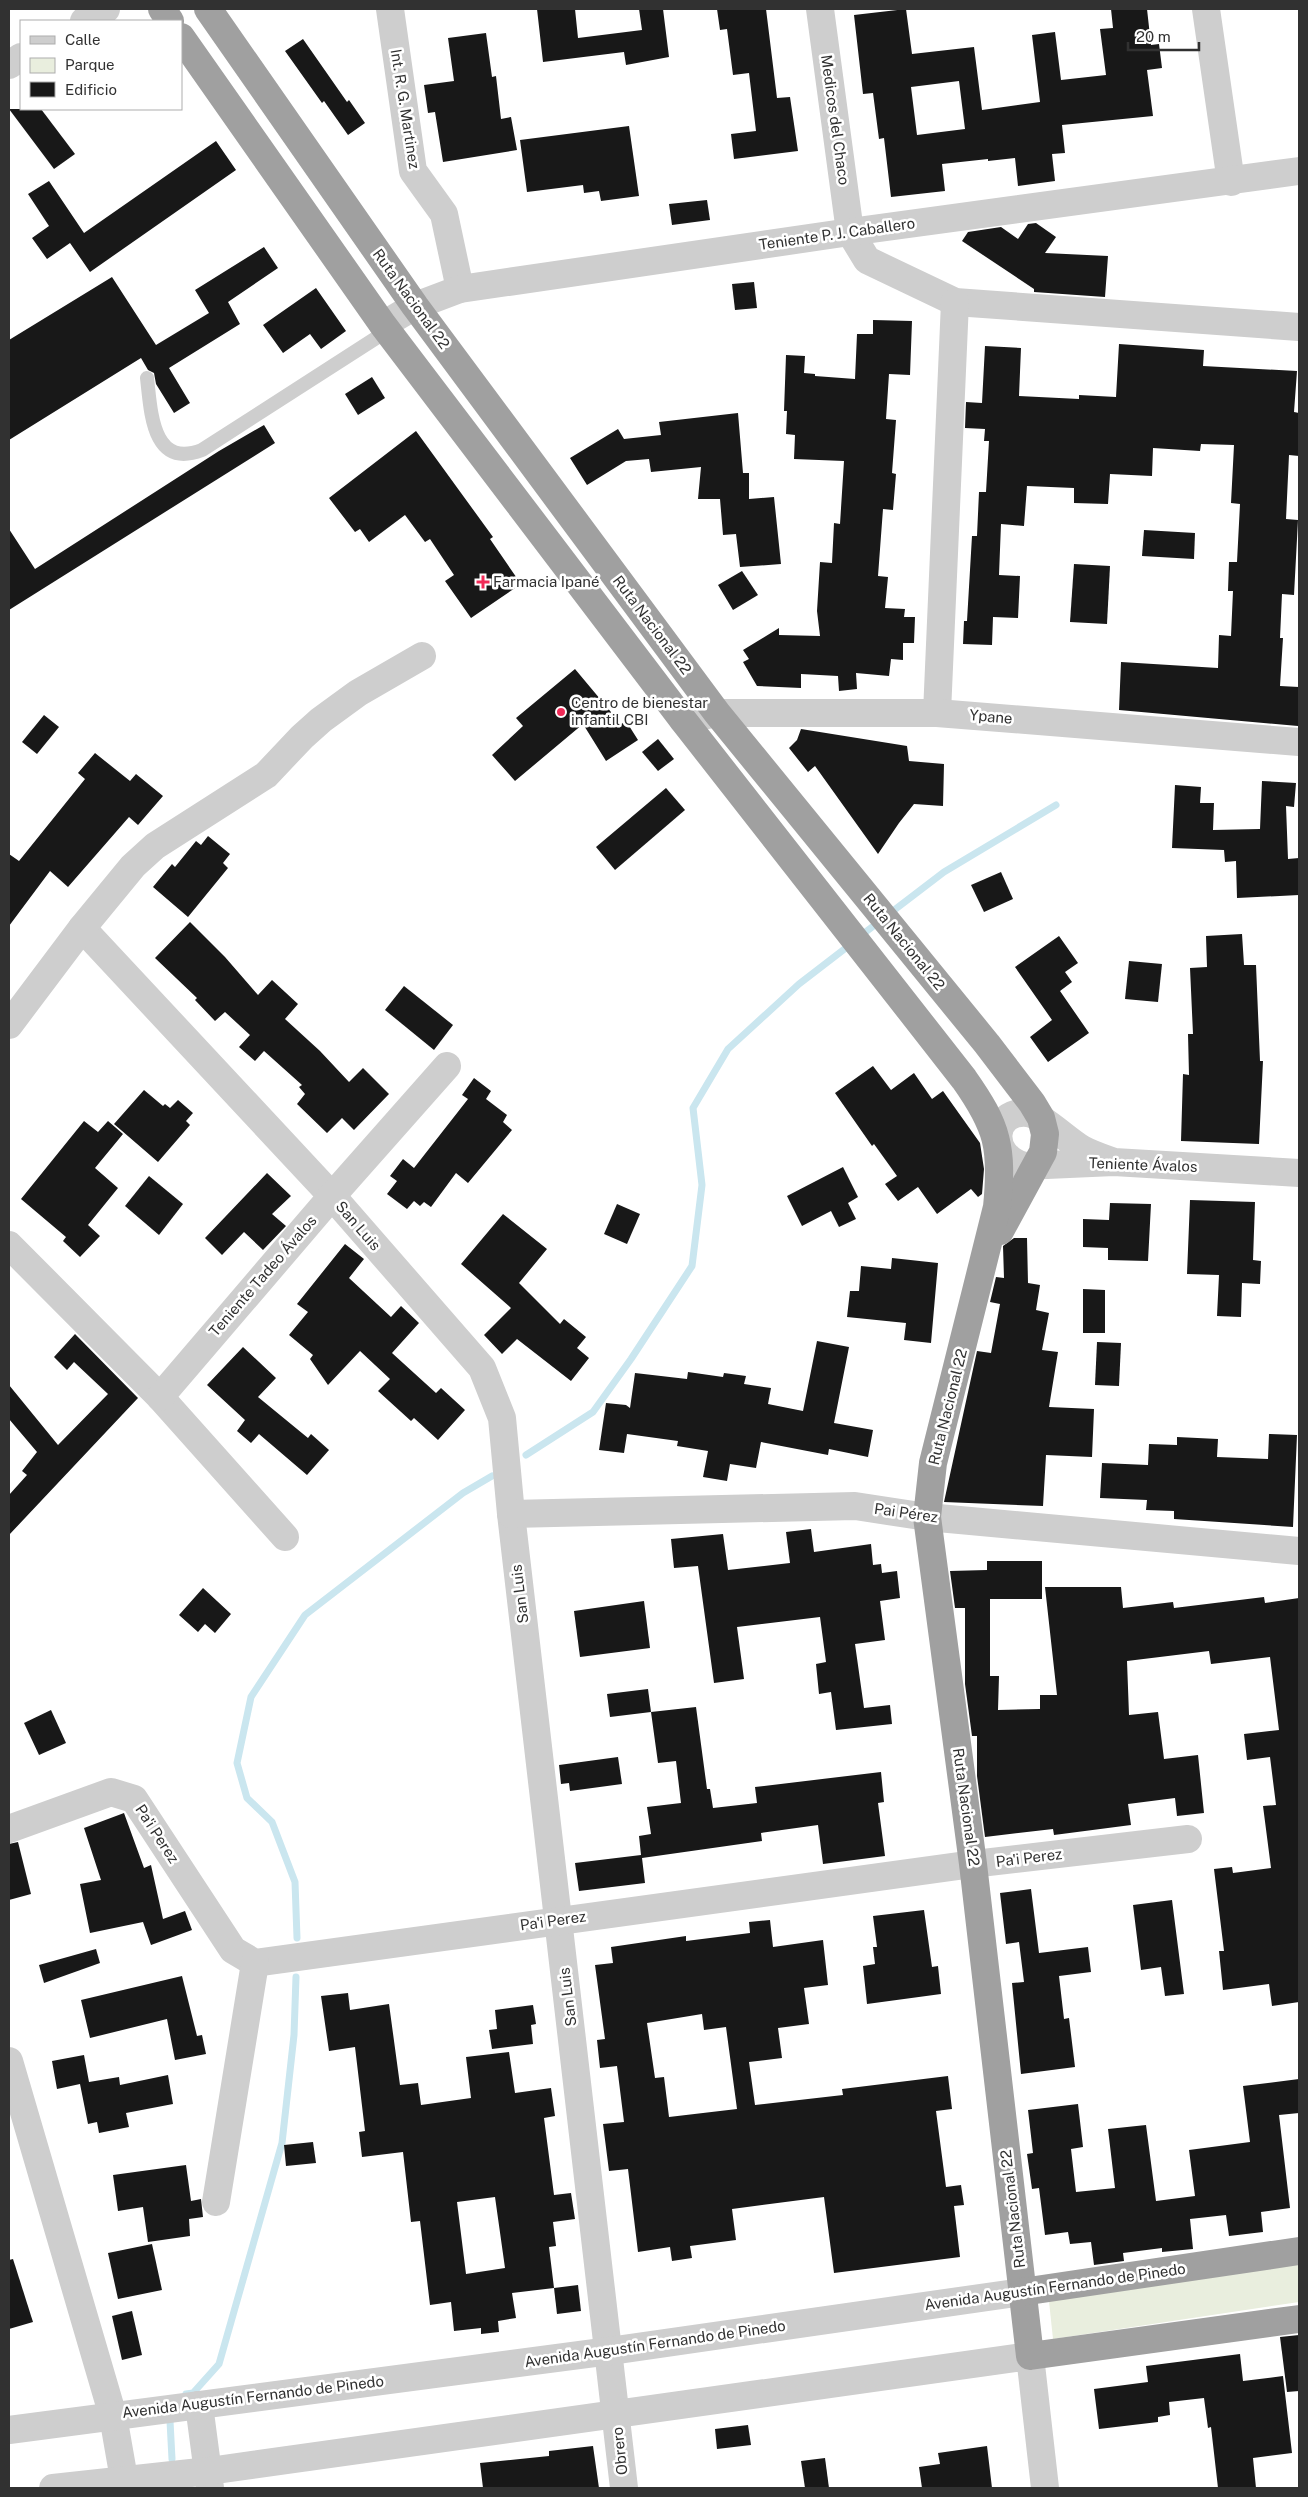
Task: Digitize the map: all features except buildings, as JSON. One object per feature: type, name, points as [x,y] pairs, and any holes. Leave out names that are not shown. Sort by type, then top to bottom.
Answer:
[{"type":"highway","points":[[162,9],[169,20]]},
{"type":"highway","name":"Ruta Nacional 22","points":[[208,9],[415,306],[717,713],[987,1044],[1040,1118],[1045,1134],[1043,1152],[1010,1211],[984,1264]]},
{"type":"highway","name":"Ruta Nacional 22","points":[[182,38],[385,328],[683,720],[980,1102],[991,1121],[998,1142],[999,1186],[997,1207],[935,1454],[927,1517],[973,1864],[1030,2356]]},
{"type":"highway","name":"Avenida Augustín Fernando de Pinedo","points":[[1022,2292],[1299,2251]]},
{"type":"highway","points":[[1030,2356],[1299,2319]]},
{"type":"street","points":[[86,20],[106,9]]},
{"type":"street","name":"Int. R. G. Martinez","points":[[390,9],[413,171],[444,214],[460,289]]},
{"type":"street","name":"Medicos del Chaco","points":[[820,9],[850,232]]},
{"type":"street","points":[[1206,9],[1231,182]]},
{"type":"street","points":[[9,65],[20,58]]},
{"type":"street","name":"Teniente P. J. Caballero","points":[[385,328],[415,306],[460,289],[850,232],[1231,182],[1299,171]]},
{"type":"street","points":[[850,232],[867,260],[955,302],[1299,327]]},
{"type":"street","points":[[937,713],[955,302]]},
{"type":"street","points":[[9,1025],[82,928],[133,866],[155,846],[266,775],[321,720],[358,693],[422,656]]},
{"type":"street","name":"Ypane","points":[[683,720],[717,713],[937,713],[1299,742]]},
{"type":"street","name":"San Luis","points":[[82,928],[332,1196],[482,1368],[502,1418],[511,1514],[616,2414]]},
{"type":"street","name":"Teniente Tadeo Ávalos","points":[[160,1397],[332,1196],[447,1066]]},
{"type":"street","points":[[998,1142],[999,1130],[1006,1119],[1017,1113],[1029,1113],[1040,1118],[1083,1150],[1114,1162]]},
{"type":"street","name":"Teniente Ávalos","points":[[998,1142],[1011,1162],[1036,1166],[1114,1162],[1299,1173]]},
{"type":"street","points":[[9,1245],[160,1397],[285,1537]]},
{"type":"street","name":"Pai Pérez","points":[[511,1514],[855,1506],[927,1517],[1299,1551]]},
{"type":"street","name":"Pa'i Perez","points":[[9,1829],[111,1792],[134,1799],[233,1950],[255,1963],[973,1864],[1188,1839]]},
{"type":"street","points":[[216,2202],[255,1963]]},
{"type":"street","points":[[9,2061],[113,2416],[124,2479]]},
{"type":"street","name":"Avenida Augustín Fernando de Pinedo","points":[[9,2430],[610,2351],[1022,2292]]},
{"type":"street","points":[[53,2488],[124,2479],[209,2480],[616,2414],[1030,2356],[1045,2488]]},
{"type":"street","points":[[199,2405],[209,2480]]},
{"type":"street","name":"Obrero","points":[[616,2414],[624,2488]]},
{"type":"lane","points":[[147,378],[153,425],[161,442],[171,451],[192,454],[210,445],[385,328]]},
{"type":"green space","points":[[1299,2258],[1299,2302],[1053,2339],[1048,2292]]},
{"type":"waterway","points":[[889,914],[944,872],[1056,805]]},
{"type":"waterway","points":[[859,937],[880,921]]},
{"type":"waterway","points":[[526,1455],[593,1412],[631,1359],[692,1266],[702,1185],[693,1108],[728,1049],[799,984],[851,944]]},
{"type":"waterway","points":[[297,1938],[295,1882],[272,1822],[247,1798],[237,1763],[251,1697],[305,1615],[463,1493],[492,1476]]},
{"type":"waterway","points":[[186,2394],[193,2393],[219,2364],[282,2143],[294,2035],[296,1977]]},
{"type":"waterway","points":[[170,2421],[172,2459]]},
{"type":"place","name":"Farmacia Ipané","points":[[483,582]]},
{"type":"place","name":"Centro de bienestar infantil CBI","points":[[561,712]]}]
